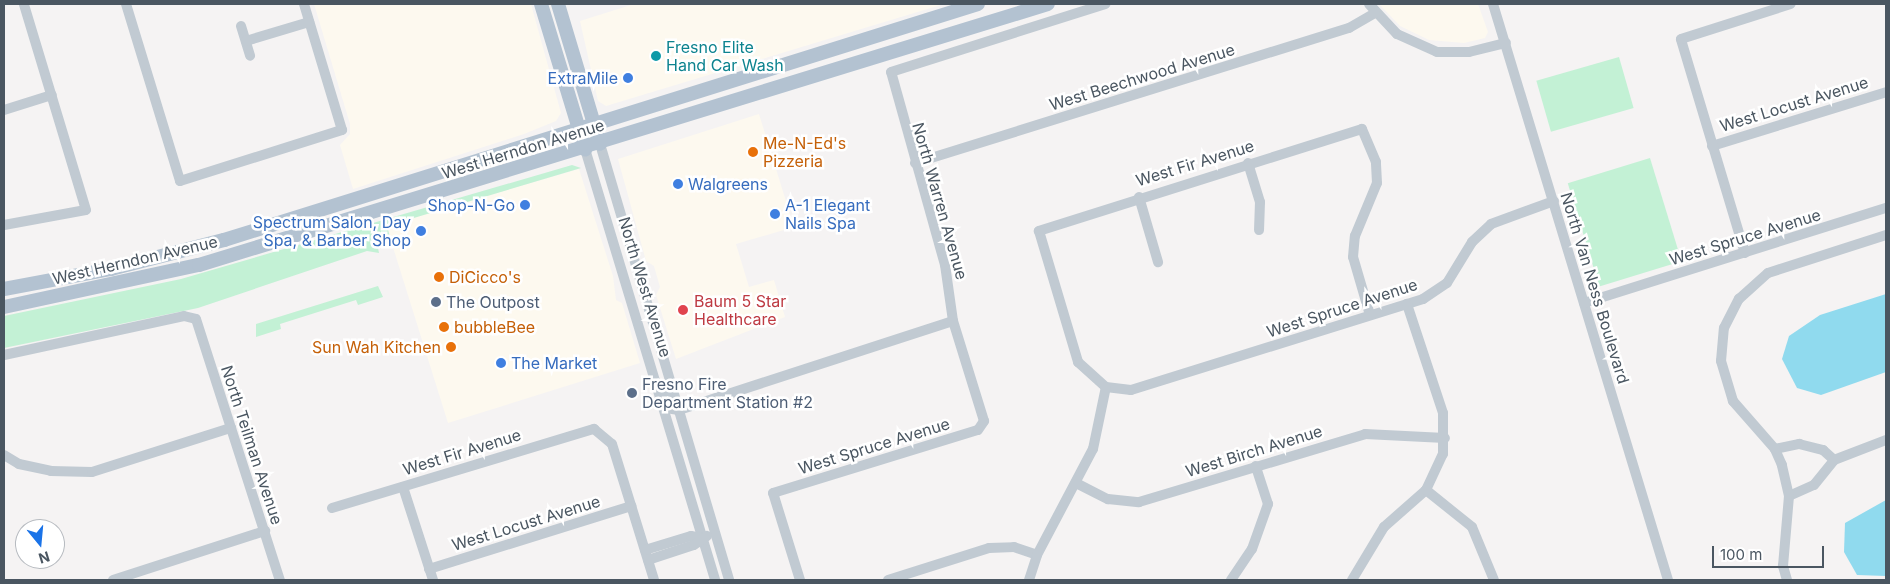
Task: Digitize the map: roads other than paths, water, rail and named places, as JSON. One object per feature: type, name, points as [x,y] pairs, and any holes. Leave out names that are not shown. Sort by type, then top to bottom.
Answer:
[{"type":"main road","name":"North West Avenue","points":[[541,4],[585,149]]},
{"type":"main road","points":[[548,4],[560,33],[568,38]]},
{"type":"main road","name":"North West Avenue","points":[[558,4],[600,144]]},
{"type":"main road","name":"West Herndon Avenue","points":[[4,289],[202,246],[978,4]]},
{"type":"main road","name":"West Herndon Avenue","points":[[4,307],[176,271],[585,149],[1048,4]]},
{"type":"street","points":[[4,225],[86,210],[24,4]]},
{"type":"street","points":[[126,4],[180,180],[342,130],[304,4]]},
{"type":"street","name":"North Warren Avenue","points":[[982,426],[953,321],[945,265],[891,72],[1106,4]]},
{"type":"street","points":[[1369,4],[1375,13],[1397,34],[1437,52],[1469,52],[1506,43]]},
{"type":"street","name":"North Van Ness Boulevard","points":[[1493,4],[1668,580]]},
{"type":"street","points":[[1745,253],[1681,40],[1791,4]]},
{"type":"street","name":"West Beechwood Avenue","points":[[915,163],[1349,28],[1375,13]]},
{"type":"street","points":[[246,41],[309,22]]},
{"type":"street","points":[[241,26],[250,56]]},
{"type":"street","name":"West Locust Avenue","points":[[1712,146],[1886,92]]},
{"type":"street","points":[[4,110],[52,94]]},
{"type":"street","name":"West Fir Avenue","points":[[1106,387],[1084,371],[1074,354],[1039,231],[1139,197],[1362,129],[1378,172],[1374,193],[1355,236],[1353,257],[1370,316]]},
{"type":"street","name":"North West Avenue","points":[[600,144],[729,580]]},
{"type":"street","name":"North West Avenue","points":[[585,149],[715,580]]},
{"type":"street","points":[[1248,163],[1260,202],[1259,230]]},
{"type":"street","points":[[1139,197],[1158,262]]},
{"type":"street","name":"West Spruce Avenue","points":[[1106,387],[1131,390],[1432,295],[1448,283],[1472,242],[1490,224],[1554,201]]},
{"type":"street","name":"West Spruce Avenue","points":[[1584,302],[1886,208]]},
{"type":"street","points":[[1787,580],[1783,566],[1789,496],[1775,449],[1733,401],[1721,361],[1724,328],[1739,299],[1768,273],[1886,235]]},
{"type":"street","points":[[1352,580],[1384,527],[1426,490],[1439,467],[1445,438],[1442,413],[1407,304]]},
{"type":"street","name":"North Teilman Avenue","points":[[4,355],[184,316],[196,319],[280,580]]},
{"type":"street","points":[[647,353],[655,358],[670,405],[679,410],[953,321]]},
{"type":"street","points":[[1029,580],[1037,555],[1093,449],[1106,387]]},
{"type":"street","name":"West Spruce Avenue","points":[[800,580],[773,493],[982,426]]},
{"type":"street","points":[[5,456],[62,473],[92,472],[230,428]]},
{"type":"street","name":"West Fir Avenue","points":[[332,508],[586,429],[600,432],[612,444],[631,506]]},
{"type":"street","name":"West Birch Avenue","points":[[1076,483],[1108,499],[1139,502],[1365,434],[1445,438]]},
{"type":"street","points":[[1789,496],[1814,485],[1834,460],[1886,440]]},
{"type":"street","points":[[1775,449],[1799,444],[1823,450],[1834,460]]},
{"type":"street","points":[[1231,580],[1252,550],[1268,504],[1256,466]]},
{"type":"street","points":[[403,487],[433,580]]},
{"type":"street","points":[[1426,490],[1472,527],[1494,580]]},
{"type":"street","points":[[631,506],[654,580]]},
{"type":"street","name":"West Locust Avenue","points":[[429,569],[631,506]]},
{"type":"street","points":[[113,580],[264,531]]},
{"type":"street","points":[[647,555],[691,536],[702,538],[715,534]]},
{"type":"street","points":[[888,580],[989,548],[1014,547],[1037,555]]},
{"type":"water","points":[[1886,294],[1886,372],[1821,395],[1797,388],[1782,359],[1789,336],[1820,315]]},
{"type":"water","points":[[1886,500],[1886,576],[1857,575],[1844,552],[1845,523]]},
{"type":"place","name":"Fresno Elite Hand Car Wash","points":[[656,56]]},
{"type":"place","name":"ExtraMile","points":[[628,78]]},
{"type":"place","name":"Me-N-Ed's Pizzeria","points":[[753,152]]},
{"type":"place","name":"Walgreens","points":[[678,184]]},
{"type":"place","name":"Shop-N-Go","points":[[525,205]]},
{"type":"place","name":"A-1 Elegant Nails Spa","points":[[775,214]]},
{"type":"place","name":"Spectrum Salon, Day Spa, & Barber Shop","points":[[421,231]]},
{"type":"place","name":"DiCicco's","points":[[439,277]]},
{"type":"place","name":"The Outpost","points":[[436,302]]},
{"type":"place","name":"Baum 5 Star Healthcare","points":[[683,310]]},
{"type":"place","name":"bubbleBee","points":[[444,327]]},
{"type":"place","name":"Sun Wah Kitchen","points":[[451,347]]},
{"type":"place","name":"The Market","points":[[501,363]]},
{"type":"place","name":"Fresno Fire Department Station #2","points":[[632,393]]}]
